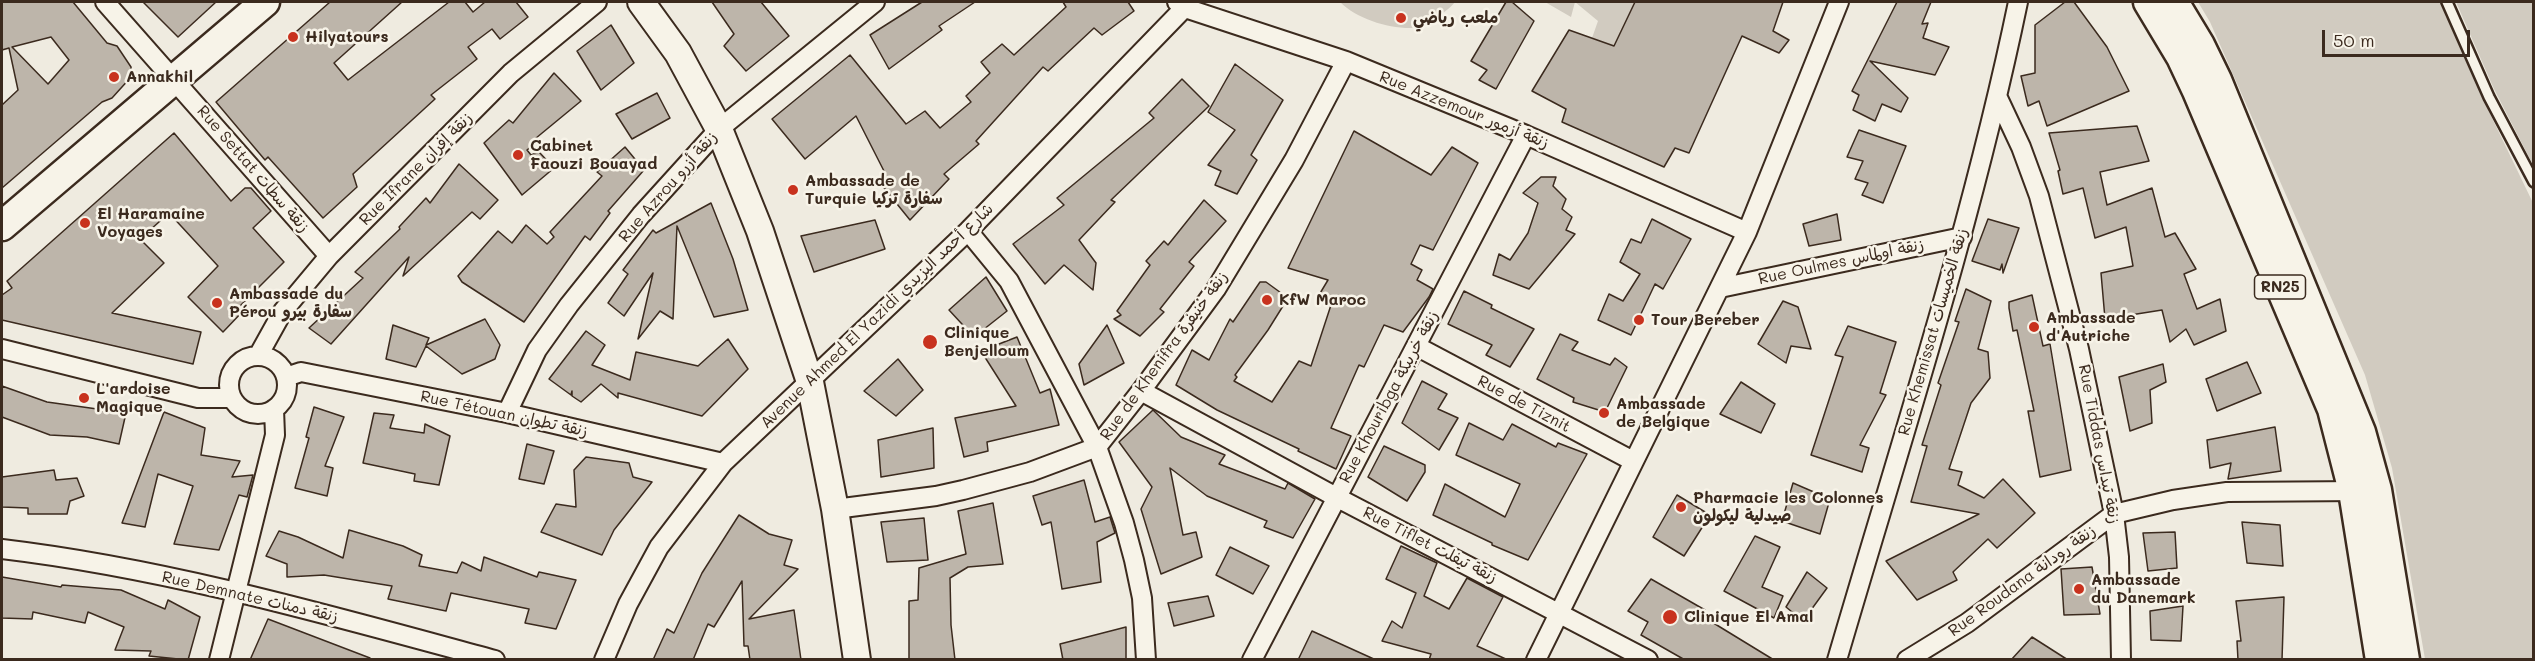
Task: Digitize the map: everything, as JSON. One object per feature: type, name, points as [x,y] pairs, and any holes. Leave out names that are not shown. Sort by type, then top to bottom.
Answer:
[{"type":"main road","points":[[2,226],[265,2]]},
{"type":"main road","name":"RN25","points":[[2148,2],[2181,57],[2197,91],[2365,491],[2405,660]]},
{"type":"main road","name":"RN25","points":[[2174,2],[2200,45],[2217,81],[2351,404],[2365,491],[2380,660]]},
{"type":"street","name":"Rue Settat زنقة سطات","points":[[105,2],[329,256]]},
{"type":"street","name":"Rue Ifrane زنقة إفران","points":[[258,356],[283,311],[329,256],[511,73],[597,2]]},
{"type":"street","points":[[641,2],[678,53],[719,129],[760,231],[810,382],[835,509],[857,660]]},
{"type":"street","name":"Rue Azrou زنقة أزرو","points":[[507,413],[537,350],[568,305],[641,215],[719,129],[874,2]]},
{"type":"street","points":[[1536,660],[1747,232],[1839,2]]},
{"type":"street","name":"Rue Khemissat زنقة الخميسات","points":[[1837,660],[1962,237],[1998,98],[2018,2]]},
{"type":"street","name":"Rue Azzemour زنقة أزمور","points":[[1184,4],[1346,61],[1526,135],[1747,232]]},
{"type":"street","name":"Avenue Ahmed El Yazidi شارع أحمد اليزيدي","points":[[604,660],[628,604],[659,547],[723,463],[968,231],[1184,4]]},
{"type":"street","name":"Rue de Khenifra زنقة خنيفرة","points":[[835,509],[936,496],[985,485],[1097,447],[1216,289],[1294,160],[1346,61]]},
{"type":"street","name":"Rue Tiddas زنقة تيداس","points":[[1998,98],[2031,172],[2055,251],[2079,349],[2114,514],[2119,557],[2121,660]]},
{"type":"street","name":"Rue Khouribga زنقة خريبكة","points":[[1252,660],[1526,135]]},
{"type":"street","points":[[968,231],[1009,281],[1097,447],[1134,560],[1142,598],[1146,660]]},
{"type":"street","name":"Rue Oulmes زنقة اولماس","points":[[1720,288],[1962,237]]},
{"type":"street","name":"Rue de Tiznit","points":[[1416,346],[1633,461]]},
{"type":"street","points":[[2,349],[198,398],[232,399]]},
{"type":"street","points":[[258,356],[275,361],[285,376],[284,395],[274,409],[252,413],[238,406],[232,399],[229,379],[232,370],[248,357],[258,356]]},
{"type":"street","name":"Rue Tétouan زنقة تطوان","points":[[285,376],[301,372],[507,413],[723,463]]},
{"type":"street","name":"Rue Tiflet زنقة تيفلت","points":[[1141,391],[1336,497],[1560,613]]},
{"type":"street","points":[[219,660],[275,435],[274,409]]},
{"type":"street","name":"Rue Roudana زنقة رودانة","points":[[1907,660],[1967,623],[2114,514],[2173,500],[2227,492],[2365,491]]},
{"type":"street","name":"Rue Demnate زنقة دمنات","points":[[2,549],[64,556],[237,591],[495,660]]},
{"type":"street","points":[[1560,613],[1648,660]]},
{"type":"lane","points":[[2447,2],[2489,97],[2534,182]]},
{"type":"shaded area","name":"ملعب رياضي","points":[[1340,2],[1455,2],[1424,25],[1404,28],[1364,18]]},
{"type":"shaded area","points":[[1545,2],[1575,2],[1571,17]]},
{"type":"shaded area","points":[[1575,2],[1635,2],[1614,46],[1592,38],[1598,21]]},
{"type":"shaded area","points":[[2198,2],[2440,2],[2480,93],[2533,203],[2533,659],[2425,659],[2392,468],[2365,375],[2210,22]]},
{"type":"shaded area","points":[[2456,2],[2533,2],[2533,165],[2494,89]]},
{"type":"building","points":[[2,2],[73,2],[107,43],[117,46],[131,67],[131,77],[112,98],[102,102],[2,188],[2,105],[18,90],[9,48],[2,50]],"holes":[[[51,37],[69,60],[48,84],[12,47]]]},
{"type":"building","points":[[143,2],[216,2],[178,37]]},
{"type":"building","points":[[330,2],[402,2],[334,63],[348,80],[449,2],[465,2],[473,12],[485,2],[516,2],[528,17],[500,39],[492,29],[468,47],[477,59],[431,95],[435,99],[353,174],[357,187],[323,218],[268,157],[265,160],[216,102]]},
{"type":"building","points":[[712,2],[761,2],[789,36],[746,71],[724,46],[734,34]]},
{"type":"building","points":[[922,2],[975,2],[939,26],[942,30],[889,69],[870,35]]},
{"type":"building","points":[[1063,2],[1128,2],[1134,11],[1102,35],[1094,28],[1048,71],[1043,67],[976,141],[979,144],[944,174],[949,179],[910,220],[880,183],[885,173],[856,116],[805,159],[772,119],[850,55],[906,124],[925,111],[940,128],[971,102],[966,96],[990,73],[981,62],[1002,44],[1014,55],[1066,7]]},
{"type":"building","points":[[1506,2],[1512,2],[1534,21],[1496,89],[1479,80],[1487,70],[1471,61]]},
{"type":"building","points":[[1635,2],[1783,2],[1773,31],[1789,40],[1779,53],[1742,36],[1689,153],[1675,148],[1664,167],[1562,122],[1566,109],[1532,91],[1569,30],[1614,46]]},
{"type":"building","points":[[1897,2],[1931,2],[1922,24],[1928,23],[1923,38],[1949,47],[1935,75],[1870,61],[1908,98],[1901,112],[1882,104],[1875,121],[1853,110],[1859,95],[1852,91]]},
{"type":"building","points":[[2065,2],[2074,2],[2107,47],[2129,91],[2047,126],[2039,101],[2028,106],[2021,76],[2035,73],[2035,25]]},
{"type":"building","points":[[611,25],[634,63],[601,90],[577,51]]},
{"type":"building","points":[[1235,64],[1283,100],[1251,155],[1257,160],[1237,194],[1215,185],[1221,171],[1208,165],[1235,130],[1208,112]]},
{"type":"building","points":[[554,73],[581,101],[530,143],[533,145],[527,150],[531,155],[539,152],[554,168],[522,195],[484,143],[509,120],[513,123]]},
{"type":"building","points":[[1182,79],[1209,106],[1111,200],[1115,202],[1079,240],[1096,263],[1093,290],[1064,265],[1045,284],[1013,244],[1064,205],[1057,198],[1154,118],[1149,113]]},
{"type":"building","points":[[657,93],[670,118],[632,139],[616,114]]},
{"type":"building","points":[[2137,126],[2149,161],[2100,172],[2107,205],[2152,188],[2165,237],[2175,233],[2196,269],[2184,274],[2197,309],[2220,299],[2226,331],[2194,345],[2186,329],[2170,342],[2162,310],[2105,319],[2101,273],[2133,266],[2126,227],[2095,238],[2083,188],[2063,194],[2058,171],[2060,170],[2049,133]]},
{"type":"building","points":[[1859,130],[1906,146],[1883,203],[1862,195],[1868,183],[1855,179],[1863,161],[1847,157]]},
{"type":"building","points":[[1354,131],[1431,175],[1452,147],[1478,163],[1433,250],[1420,245],[1411,264],[1422,270],[1417,280],[1433,289],[1429,297],[1403,332],[1384,325],[1364,367],[1359,365],[1331,428],[1351,436],[1336,469],[1217,410],[1176,385],[1192,350],[1209,360],[1230,319],[1233,322],[1260,282],[1266,282],[1288,298],[1235,375],[1237,377],[1234,381],[1272,402],[1299,361],[1311,366],[1331,305],[1316,300],[1328,280],[1288,268]]},
{"type":"building","points":[[174,133],[231,201],[245,188],[251,188],[271,211],[253,228],[284,262],[241,305],[245,309],[223,332],[188,297],[218,266],[169,213],[140,239],[164,263],[112,313],[201,332],[193,364],[2,320],[2,295],[12,288],[7,281]]},
{"type":"building","points":[[625,147],[644,170],[608,211],[610,213],[590,240],[585,236],[524,322],[462,282],[458,276],[498,231],[512,243],[526,225],[547,244],[554,237],[550,232],[602,176],[597,172]]},
{"type":"building","points":[[459,164],[498,200],[480,219],[472,212],[403,276],[409,257],[331,344],[309,328],[363,278],[355,272],[400,229],[399,227],[426,198],[430,203]]},
{"type":"building","points":[[1541,177],[1556,177],[1553,186],[1566,199],[1562,209],[1572,217],[1566,230],[1575,234],[1529,289],[1493,275],[1499,254],[1510,260],[1528,233],[1538,203],[1523,193]]},
{"type":"building","points":[[1204,200],[1226,221],[1189,262],[1194,266],[1160,309],[1164,312],[1140,336],[1114,319],[1121,315],[1117,311],[1150,265],[1146,261],[1164,241],[1168,245]]},
{"type":"building","points":[[711,203],[733,259],[748,310],[714,317],[677,226],[673,319],[660,311],[638,339],[653,273],[624,316],[608,303],[628,274],[623,270],[653,230],[656,233]]},
{"type":"building","points":[[1837,214],[1841,240],[1809,246],[1803,224]]},
{"type":"building","points":[[1652,219],[1691,239],[1663,289],[1655,284],[1631,335],[1598,320],[1609,294],[1623,301],[1640,274],[1620,262],[1631,239],[1641,243]]},
{"type":"building","points":[[1988,219],[2019,228],[2003,273],[2002,264],[2000,270],[1972,261]]},
{"type":"building","points":[[875,220],[885,249],[814,272],[801,236]]},
{"type":"building","points":[[986,277],[1007,311],[974,337],[949,310]]},
{"type":"building","points":[[1966,289],[1991,301],[1978,349],[1988,352],[1990,378],[1971,403],[1949,469],[1962,472],[1958,485],[1984,498],[2003,479],[2035,513],[1997,548],[1988,539],[1953,572],[1957,580],[1917,600],[1886,561],[1979,514],[1911,502],[1927,446],[1922,445],[1941,385],[1938,383],[1959,322],[1955,321]]},
{"type":"building","points":[[1464,291],[1492,305],[1491,308],[1534,329],[1510,367],[1486,355],[1492,345],[1448,324]]},
{"type":"building","points":[[2032,295],[2043,346],[2050,344],[2071,470],[2040,477],[2028,411],[2034,411],[2017,330],[2013,331],[2009,308],[2009,302]]},
{"type":"building","points":[[1783,301],[1798,307],[1811,349],[1791,346],[1786,363],[1758,344]]},
{"type":"building","points":[[485,319],[500,345],[495,359],[462,374],[426,346],[416,367],[386,359],[393,325],[429,338],[426,345]]},
{"type":"building","points":[[1107,325],[1124,363],[1084,385],[1079,364]]},
{"type":"building","points":[[1848,326],[1896,342],[1880,393],[1886,395],[1860,445],[1869,448],[1862,472],[1811,455],[1843,357],[1835,355]]},
{"type":"building","points":[[586,331],[605,345],[592,365],[630,380],[636,352],[698,366],[728,339],[748,369],[702,416],[618,393],[618,398],[601,384],[581,402],[572,396],[572,391],[571,395],[549,379]]},
{"type":"building","points":[[1560,334],[1578,342],[1572,350],[1610,365],[1615,358],[1627,367],[1605,412],[1573,402],[1574,398],[1537,379]]},
{"type":"building","points":[[1017,337],[1040,393],[1050,389],[1059,425],[987,442],[988,451],[964,457],[955,418],[1016,406],[981,351]]},
{"type":"building","points":[[898,359],[923,390],[896,416],[864,391]]},
{"type":"building","points":[[2247,362],[2261,393],[2217,411],[2206,379]]},
{"type":"building","points":[[2163,364],[2166,382],[2150,390],[2152,423],[2130,431],[2119,377]]},
{"type":"building","points":[[1422,381],[1447,394],[1438,409],[1458,418],[1439,450],[1402,423]]},
{"type":"building","points":[[1741,382],[1775,404],[1761,433],[1720,414]]},
{"type":"building","points":[[2,386],[47,402],[126,413],[119,444],[87,437],[50,435],[2,417]]},
{"type":"building","points":[[314,407],[344,417],[325,466],[333,468],[327,496],[295,488],[309,438],[306,437]]},
{"type":"building","points":[[1153,410],[1181,437],[1225,455],[1219,464],[1285,489],[1288,483],[1315,499],[1293,538],[1264,527],[1267,521],[1207,496],[1170,468],[1183,535],[1196,532],[1202,557],[1161,574],[1141,509],[1152,487],[1119,442]]},
{"type":"building","points":[[164,412],[205,428],[201,455],[240,461],[232,477],[253,475],[247,497],[239,495],[219,550],[174,544],[193,486],[158,474],[145,527],[122,523]]},
{"type":"building","points":[[374,413],[394,415],[390,428],[424,433],[425,424],[450,436],[439,485],[414,481],[415,474],[363,463]]},
{"type":"building","points":[[1469,423],[1503,440],[1512,424],[1556,447],[1558,443],[1587,454],[1528,560],[1492,545],[1433,515],[1445,484],[1505,517],[1520,484],[1456,455]]},
{"type":"building","points":[[2275,427],[2281,471],[2228,479],[2231,463],[2210,468],[2207,440]]},
{"type":"building","points":[[933,428],[934,468],[881,477],[878,440]]},
{"type":"building","points":[[527,444],[554,451],[544,484],[519,479]]},
{"type":"building","points":[[1384,446],[1425,465],[1425,472],[1407,501],[1368,477]]},
{"type":"building","points":[[586,457],[629,463],[633,477],[652,482],[614,530],[602,555],[541,532],[556,504],[576,507],[574,470]]},
{"type":"building","points":[[54,470],[56,480],[77,478],[84,496],[70,501],[67,514],[28,514],[28,508],[2,507],[2,477]]},
{"type":"building","points":[[1084,480],[1095,522],[1110,517],[1115,533],[1097,542],[1101,582],[1062,589],[1051,522],[1042,525],[1033,496]]},
{"type":"building","points":[[1793,483],[1830,499],[1820,534],[1782,521]]},
{"type":"building","points":[[1677,495],[1710,515],[1684,556],[1653,537]]},
{"type":"building","points":[[993,503],[1003,564],[968,567],[950,578],[951,625],[955,660],[909,660],[909,601],[918,600],[919,568],[966,554],[958,511]]},
{"type":"building","points":[[739,515],[769,534],[792,540],[784,565],[798,569],[749,619],[794,610],[801,660],[750,660],[748,646],[744,646],[742,581],[714,627],[708,624],[693,660],[653,660],[667,629],[674,633],[702,573]]},
{"type":"building","points":[[924,518],[928,560],[887,562],[881,522]]},
{"type":"building","points":[[2242,522],[2280,525],[2283,566],[2247,563]]},
{"type":"building","points":[[349,530],[403,546],[422,555],[419,566],[457,573],[462,562],[481,571],[484,557],[537,577],[539,572],[576,580],[556,629],[525,623],[529,609],[451,593],[446,611],[388,599],[392,586],[324,575],[287,577],[287,564],[266,556],[279,531],[298,537],[343,558]]},
{"type":"building","points":[[2175,532],[2177,568],[2148,571],[2143,533]]},
{"type":"building","points":[[1755,536],[1780,547],[1762,587],[1783,596],[1774,618],[1724,591]]},
{"type":"building","points":[[1401,546],[1437,563],[1424,596],[1449,609],[1467,578],[1503,597],[1477,646],[1508,660],[1429,660],[1431,654],[1382,641],[1392,621],[1402,628],[1416,593],[1386,579]]},
{"type":"building","points":[[1230,547],[1269,566],[1253,594],[1216,575]]},
{"type":"building","points":[[2092,567],[2100,614],[2064,615],[2061,569]]},
{"type":"building","points":[[1807,572],[1827,588],[1803,621],[1786,607]]},
{"type":"building","points":[[2,577],[61,587],[62,585],[121,590],[165,609],[168,600],[200,617],[188,660],[149,656],[151,651],[115,650],[124,627],[88,612],[85,623],[33,612],[32,619],[2,618]]},
{"type":"building","name":"Clinique El Amal","points":[[1651,579],[1705,610],[1702,616],[1774,660],[1685,660],[1641,635],[1648,622],[1628,611]]},
{"type":"building","points":[[1208,596],[1214,616],[1174,626],[1168,603]]},
{"type":"building","points":[[2284,597],[2282,660],[2238,660],[2237,641],[2241,641],[2236,601]]},
{"type":"building","points":[[2183,606],[2181,641],[2151,640],[2150,611]]},
{"type":"building","points":[[268,619],[370,658],[369,660],[250,660]]},
{"type":"building","points":[[1126,627],[1126,660],[1063,660],[1060,644]]},
{"type":"building","points":[[1312,631],[1376,660],[1298,660]]},
{"type":"building","points":[[2032,637],[2068,660],[2011,660]]},
{"type":"place","name":"ملعب رياضي","points":[[1401,18]]},
{"type":"place","name":"Hilyatours","points":[[293,37]]},
{"type":"place","name":"Annakhil","points":[[114,77]]},
{"type":"place","name":"Cabinet Faouzi Bouayad","points":[[518,155]]},
{"type":"place","name":"Ambassade de Turquie سفارة تركيا","points":[[793,190]]},
{"type":"place","name":"El Haramaine Voyages","points":[[85,223]]},
{"type":"place","name":"KfW Maroc","points":[[1267,300]]},
{"type":"place","name":"Ambassade du Pérou سفارة بيرو","points":[[217,303]]},
{"type":"place","name":"Tour Bereber","points":[[1639,320]]},
{"type":"place","name":"Ambassade d'Autriche","points":[[2034,327]]},
{"type":"place","name":"Clinique Benjelloum","points":[[930,342]]},
{"type":"place","name":"L'ardoise Magique","points":[[84,398]]},
{"type":"place","name":"Ambassade de Belgique","points":[[1604,413]]},
{"type":"place","name":"Pharmacie les Colonnes صيدلية ليكولون","points":[[1681,507]]},
{"type":"place","name":"Ambassade du Danemark","points":[[2079,589]]},
{"type":"place","name":"Clinique El Amal","points":[[1670,617]]}]
